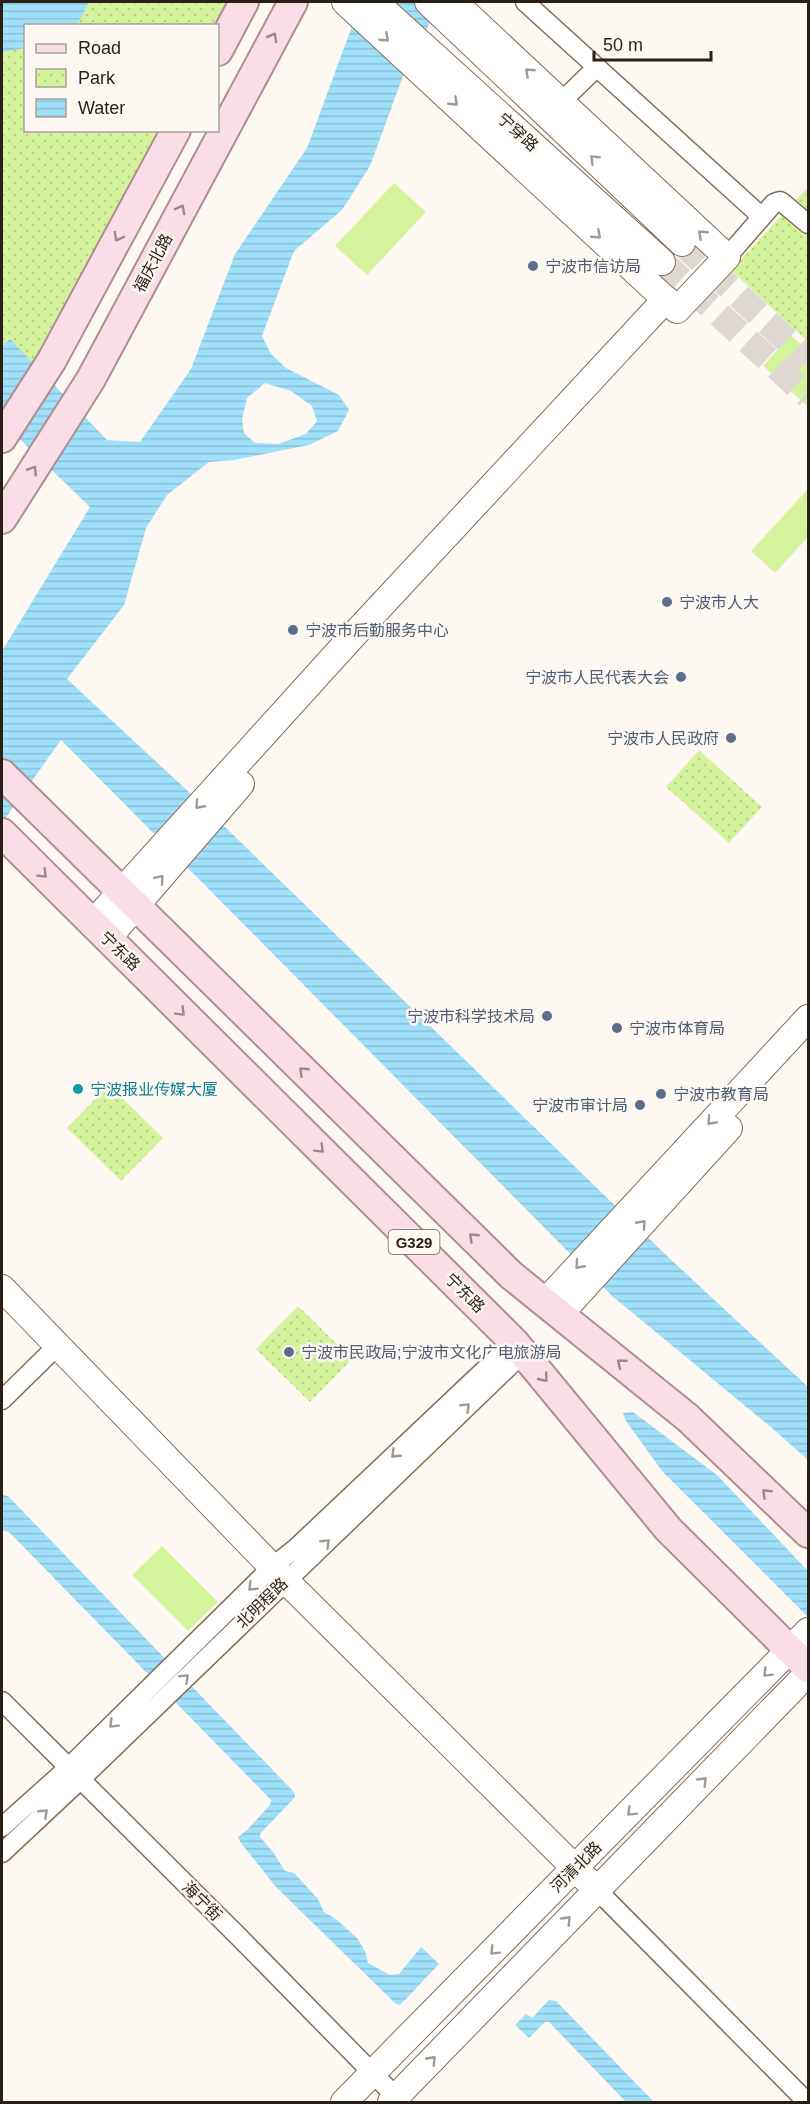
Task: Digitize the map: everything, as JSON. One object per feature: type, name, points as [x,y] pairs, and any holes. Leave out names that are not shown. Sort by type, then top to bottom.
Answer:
[{"type":"main road","points":[[219,49],[244,2]]},
{"type":"main road","name":"福庆北路","points":[[2,519],[91,380],[293,2]]},
{"type":"main road","points":[[2,438],[52,360],[175,132]]},
{"type":"main road","name":"G329","points":[[2,774],[503,1266],[688,1418],[808,1533]]},
{"type":"main road","name":"宁东路","points":[[2,833],[518,1348],[668,1529],[802,1649]]},
{"type":"street","points":[[525,2],[762,217]]},
{"type":"street","points":[[439,4],[561,102],[727,257]]},
{"type":"street","name":"宁穿路","points":[[439,4],[682,243]]},
{"type":"street","name":"宁穿路","points":[[359,6],[662,262]]},
{"type":"street","points":[[415,53],[672,304]]},
{"type":"street","points":[[561,102],[596,68]]},
{"type":"street","points":[[100,931],[360,645],[629,358],[672,304],[727,257],[774,203],[780,201],[808,224]]},
{"type":"street","points":[[553,1308],[808,1018]]},
{"type":"street","points":[[553,1308],[808,1040]]},
{"type":"street","points":[[2,1288],[279,1573],[807,2103]]},
{"type":"street","points":[[2,1400],[58,1345]]},
{"type":"street","name":"北明程路","points":[[2,1853],[75,1774],[279,1573],[296,1548],[518,1348]]},
{"type":"street","name":"河清北路","points":[[344,2103],[575,1868],[802,1649]]},
{"type":"street","name":"河清北路","points":[[396,2101],[808,1673]]},
{"type":"street","name":"海宁街","points":[[2,1701],[240,1938],[396,2101]]},
{"type":"street","name":"北明程路","points":[[2,1827],[75,1774]]},
{"type":"green space","points":[[2,2],[235,2],[219,25],[24,24],[24,132],[164,132],[36,365],[2,418]]},
{"type":"green space","points":[[394,183],[426,212],[367,275],[335,246]]},
{"type":"green space","points":[[808,187],[808,342],[731,270]]},
{"type":"green space","points":[[791,335],[808,351],[808,407],[763,366]]},
{"type":"green space","points":[[808,489],[808,537],[775,573],[751,551]]},
{"type":"green space","points":[[699,750],[762,807],[729,843],[666,787]]},
{"type":"green space","points":[[109,1085],[163,1138],[121,1181],[67,1128]]},
{"type":"green space","points":[[298,1306],[352,1359],[310,1402],[256,1349]]},
{"type":"green space","points":[[162,1546],[218,1602],[188,1631],[132,1575]]},
{"type":"water","points":[[2,2],[89,2],[76,24],[24,24],[24,48],[2,52]]},
{"type":"water","points":[[361,2],[440,2],[403,76],[370,166],[342,210],[294,251],[262,336],[271,354],[286,368],[339,395],[349,410],[338,431],[309,445],[234,460],[209,462],[167,495],[146,528],[124,605],[67,679],[191,794],[666,1255],[808,1387],[808,1460],[611,1295],[61,740],[2,823],[2,651],[90,507],[2,422],[2,346],[10,339],[107,440],[140,442],[191,369],[235,254],[307,148]],"holes":[[[265,383],[291,391],[312,406],[317,421],[306,434],[278,444],[255,443],[244,433],[242,419],[247,398]]]},
{"type":"water","points":[[633,1412],[717,1475],[808,1571],[808,1617],[662,1471],[626,1421],[623,1413]]},
{"type":"water","points":[[2,1495],[8,1496],[294,1792],[295,1797],[260,1834],[260,1837],[285,1871],[294,1873],[318,1899],[324,1912],[336,1919],[357,1938],[365,1951],[368,1963],[390,1975],[399,1974],[421,1947],[439,1964],[400,2005],[396,2004],[276,1887],[241,1843],[238,1837],[270,1805],[271,1800],[9,1532],[2,1530]]},
{"type":"water","points":[[549,2000],[556,2001],[654,2102],[626,2102],[549,2022],[545,2022],[529,2038],[515,2025],[526,2014],[532,2018]]},
{"type":"tunnel","points":[[682,243],[808,360]]},
{"type":"tunnel","points":[[662,262],[808,396]]},
{"type":"place","name":"宁波市信访局","points":[[533,266]]},
{"type":"place","name":"宁波市人大","points":[[667,602]]},
{"type":"place","name":"宁波市后勤服务中心","points":[[293,630]]},
{"type":"place","name":"宁波市人民代表大会","points":[[681,677]]},
{"type":"place","name":"宁波市人民政府","points":[[731,738]]},
{"type":"place","name":"宁波市科学技术局","points":[[547,1016]]},
{"type":"place","name":"宁波市体育局","points":[[617,1028]]},
{"type":"place","name":"宁波报业传媒大厦","points":[[78,1089]]},
{"type":"place","name":"宁波市教育局","points":[[661,1094]]},
{"type":"place","name":"宁波市审计局","points":[[640,1105]]},
{"type":"place","name":"宁波市民政局;宁波市文化广电旅游局","points":[[289,1352]]}]
